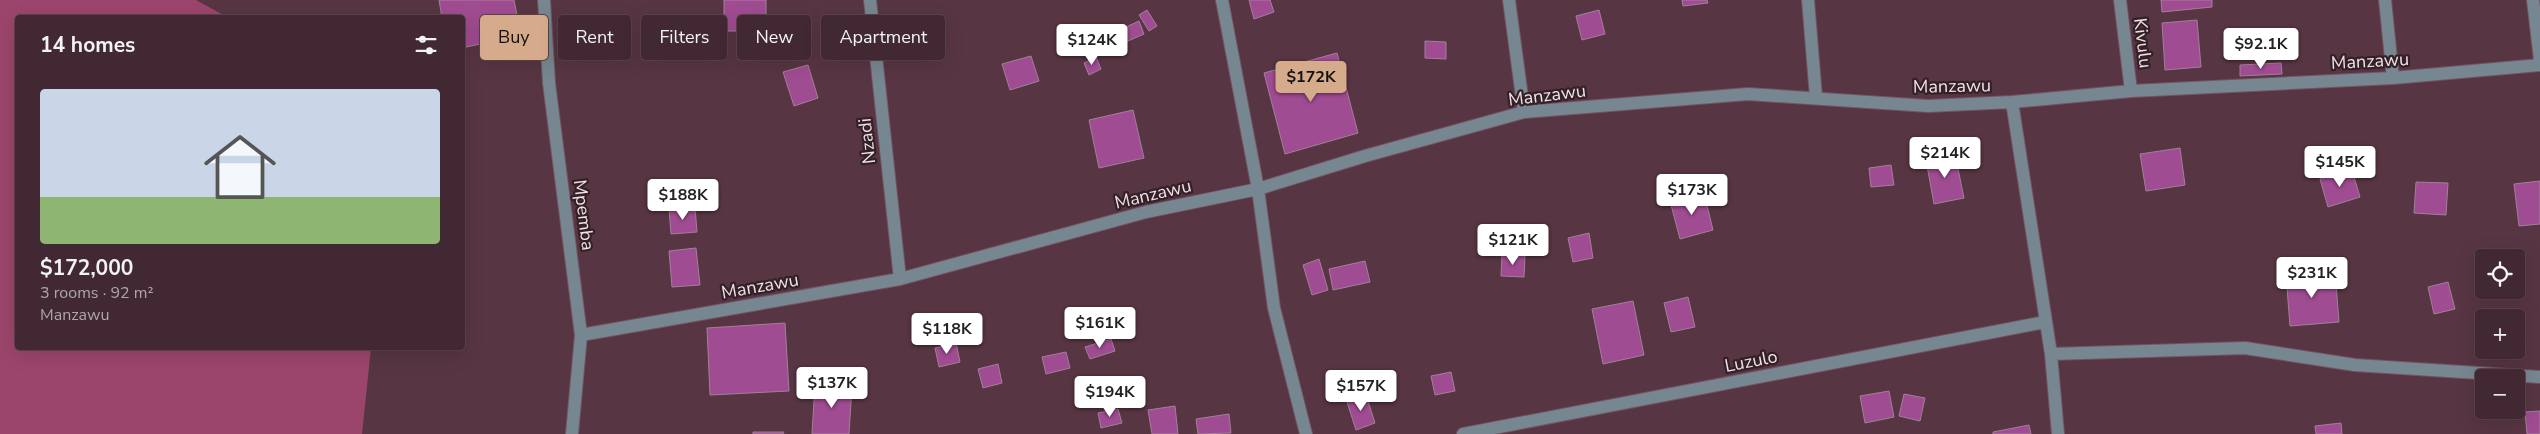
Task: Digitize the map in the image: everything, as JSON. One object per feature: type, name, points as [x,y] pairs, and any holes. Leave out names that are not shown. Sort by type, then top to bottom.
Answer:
[{"type":"street","name":"Mpemba","points":[[544,0],[549,83],[581,335],[572,434]]},
{"type":"street","name":"Nzadi","points":[[871,0],[900,279]]},
{"type":"street","points":[[1222,0],[1258,189],[1274,308],[1306,434]]},
{"type":"street","points":[[1509,0],[1524,112]]},
{"type":"street","points":[[1808,0],[1816,97]]},
{"type":"street","name":"Kivulu","points":[[2120,0],[2131,91]]},
{"type":"street","points":[[2385,0],[2393,78]]},
{"type":"street","points":[[2533,0],[2540,60]]},
{"type":"street","name":"Manzawu","points":[[581,335],[900,279],[1146,212],[1258,189],[1365,156],[1524,112],[1748,94],[1816,97],[1928,106],[2012,102],[2131,91],[2393,78],[2540,65]]},
{"type":"street","points":[[2012,102],[2051,354],[2058,434]]},
{"type":"street","name":"Luzulo","points":[[1463,434],[2045,322]]},
{"type":"street","points":[[2051,354],[2245,348],[2355,365],[2540,377]]},
{"type":"shaded area","points":[[0,0],[196,0],[223,15],[15,15],[15,350],[371,350],[362,434],[0,434]]},
{"type":"building","points":[[439,0],[514,0],[517,15],[480,15],[480,44],[465,47],[465,15],[442,15]]},
{"type":"building","points":[[724,0],[766,0],[766,15],[737,15],[737,31],[727,31],[727,15],[724,15]]},
{"type":"building","points":[[1249,0],[1270,0],[1274,12],[1254,19]]},
{"type":"building","points":[[1682,0],[1707,0],[1708,3],[1683,6]]},
{"type":"building","points":[[2161,0],[2212,0],[2212,7],[2162,12]]},
{"type":"building","points":[[1147,10],[1157,26],[1149,31],[1139,15]]},
{"type":"building","points":[[1599,10],[1605,34],[1582,40],[1576,16]]},
{"type":"building","points":[[2197,20],[2201,67],[2165,70],[2162,23]]},
{"type":"building","points":[[1139,21],[1144,34],[1119,45],[1113,33]]},
{"type":"building","points":[[2278,35],[2279,55],[2237,59],[2235,39]]},
{"type":"building","points":[[1425,41],[1446,42],[1446,59],[1425,58]]},
{"type":"building","points":[[1337,53],[1358,133],[1285,154],[1264,73]]},
{"type":"building","points":[[1031,56],[1039,81],[1010,90],[1002,64]]},
{"type":"building","points":[[1096,57],[1101,69],[1089,75],[1084,63]]},
{"type":"building","points":[[2281,63],[2282,74],[2240,76],[2240,65]]},
{"type":"building","points":[[808,65],[818,98],[794,106],[783,72]]},
{"type":"building","points":[[1133,110],[1144,158],[1099,168],[1089,120]]},
{"type":"building","points":[[2180,148],[2185,185],[2146,191],[2140,154]]},
{"type":"building","points":[[1955,154],[1964,198],[1934,204],[1926,160]]},
{"type":"building","points":[[1891,165],[1894,185],[1871,187],[1869,168]]},
{"type":"building","points":[[2352,170],[2360,197],[2328,207],[2320,179]]},
{"type":"building","points":[[2540,181],[2540,224],[2519,226],[2514,184]]},
{"type":"building","points":[[2416,182],[2448,183],[2446,215],[2414,213]]},
{"type":"building","points":[[1704,193],[1713,230],[1680,239],[1670,201]]},
{"type":"building","points":[[695,207],[697,232],[671,234],[669,209]]},
{"type":"building","points":[[1589,233],[1593,258],[1573,262],[1568,238]]},
{"type":"building","points":[[696,248],[700,285],[672,287],[669,251]]},
{"type":"building","points":[[1502,254],[1525,255],[1524,277],[1501,276]]},
{"type":"building","points":[[1319,259],[1328,290],[1312,295],[1303,265]]},
{"type":"building","points":[[1365,261],[1370,282],[1333,290],[1329,269]]},
{"type":"building","points":[[2335,271],[2339,322],[2290,326],[2286,275]]},
{"type":"building","points":[[2448,282],[2455,309],[2434,314],[2428,287]]},
{"type":"building","points":[[1688,297],[1695,327],[1671,332],[1664,303]]},
{"type":"building","points":[[1633,301],[1644,355],[1603,364],[1592,309]]},
{"type":"building","points":[[785,323],[789,391],[710,395],[707,328]]},
{"type":"building","points":[[1111,339],[1115,351],[1090,359],[1085,347]]},
{"type":"building","points":[[956,343],[960,362],[939,367],[935,348]]},
{"type":"building","points":[[1066,352],[1070,368],[1046,374],[1042,357]]},
{"type":"building","points":[[998,364],[1002,383],[983,388],[978,369]]},
{"type":"building","points":[[1451,372],[1455,391],[1435,395],[1431,376]]},
{"type":"building","points":[[815,384],[852,386],[849,434],[812,434]]},
{"type":"building","points":[[1889,391],[1894,417],[1865,423],[1860,396]]},
{"type":"building","points":[[1904,394],[1925,398],[1920,421],[1899,416]]},
{"type":"building","points":[[1366,395],[1375,423],[1356,430],[1347,402]]},
{"type":"building","points":[[1175,406],[1178,434],[1152,434],[1148,410]]},
{"type":"building","points":[[1118,409],[1122,423],[1101,428],[1098,413]]},
{"type":"building","points":[[2540,411],[2540,434],[2527,434],[2525,412]]},
{"type":"building","points":[[1229,414],[1231,433],[1198,434],[1196,419]]},
{"type":"building","points":[[2341,423],[2342,434],[2316,434],[2315,426]]},
{"type":"building","points":[[2029,425],[2031,434],[1993,434],[1993,432]]},
{"type":"building","points":[[753,432],[784,432],[783,434],[753,434]]}]
